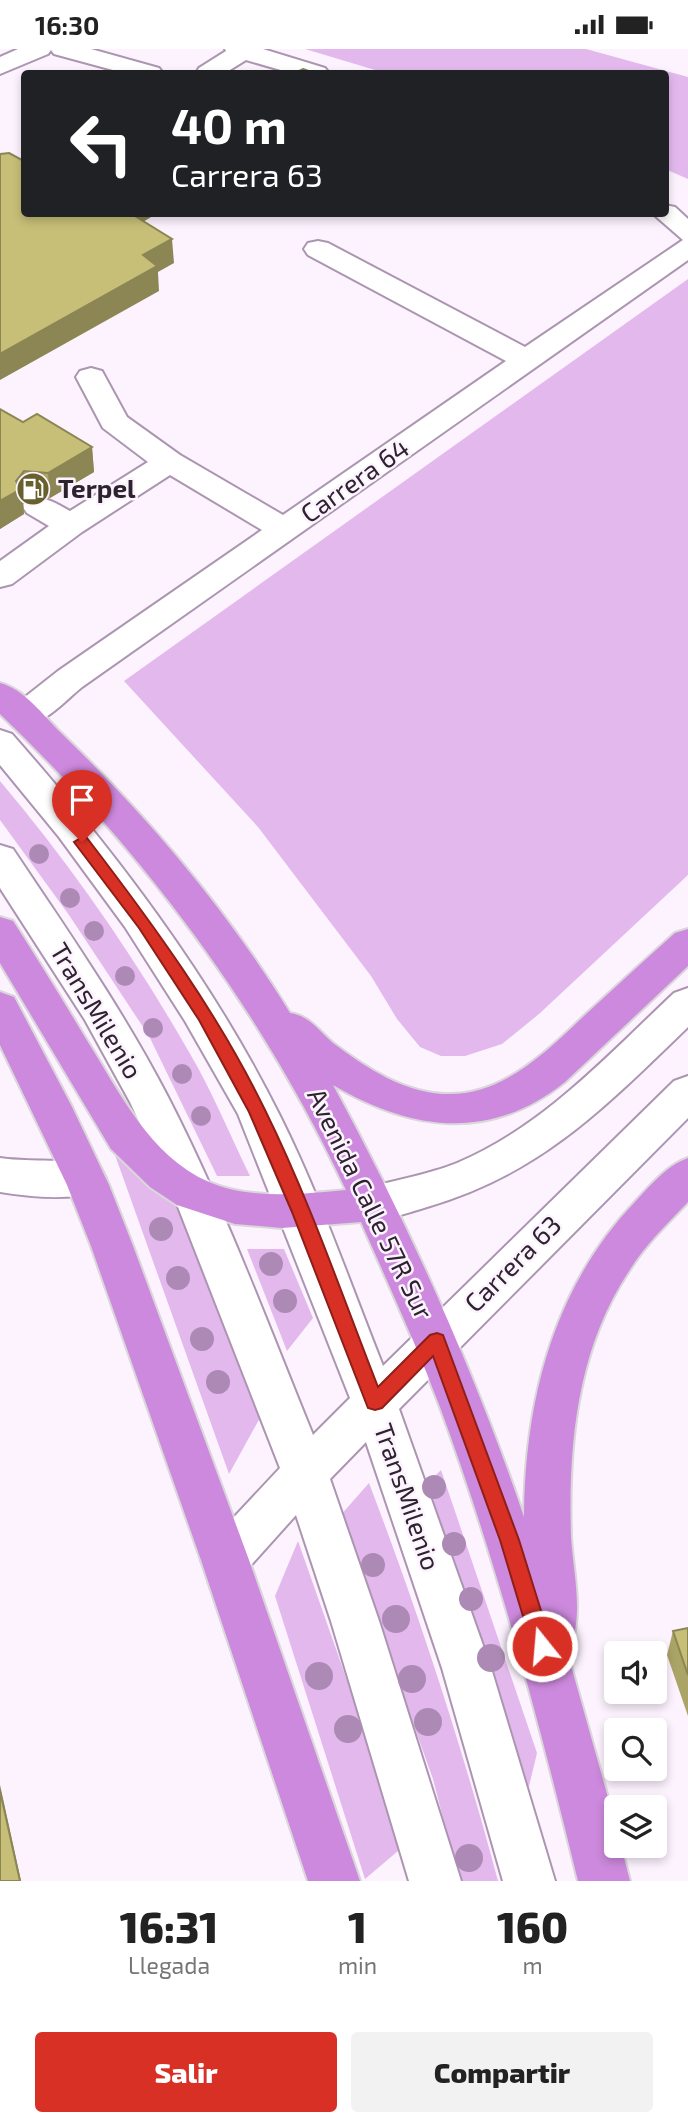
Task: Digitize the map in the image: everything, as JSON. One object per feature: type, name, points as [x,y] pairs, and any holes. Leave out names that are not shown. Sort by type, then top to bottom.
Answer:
[{"type":"highway","name":"Avenida Calle 57R Sur","points":[[8,718],[108,801],[217,934],[303,1068],[374,1203],[437,1341],[509,1540],[558,1699],[604,1881]]},
{"type":"highway","points":[[0,931],[126,1137],[147,1161],[194,1194],[260,1209],[301,1212],[374,1203]]},
{"type":"highway","points":[[250,982],[302,1039],[363,1086],[400,1102],[435,1109],[467,1110],[499,1101],[533,1085],[564,1060],[688,943]]},
{"type":"highway","points":[[0,1007],[52,1107],[85,1179],[225,1560],[334,1881]]},
{"type":"highway","points":[[558,1699],[546,1524],[550,1448],[558,1389],[570,1341],[596,1287],[623,1247],[688,1175]]},
{"type":"street","points":[[13,67],[39,49]]},
{"type":"street","points":[[63,49],[139,70]]},
{"type":"street","points":[[212,70],[240,50],[307,70]]},
{"type":"street","points":[[669,216],[688,233]]},
{"type":"street","name":"Carrera 64","points":[[8,718],[70,679],[286,530],[688,247]]},
{"type":"street","points":[[318,249],[527,360]]},
{"type":"street","points":[[91,377],[114,422],[169,462],[286,530]]},
{"type":"street","points":[[0,577],[71,525],[169,462]]},
{"type":"street","points":[[38,506],[71,525]]},
{"type":"street","name":"TransMilenio","points":[[8,718],[34,781],[137,913],[205,1016],[257,1111],[301,1212],[375,1402],[461,1656],[511,1813],[529,1881]]},
{"type":"street","name":"TransMilenio","points":[[0,858],[99,1010],[149,1099],[194,1194],[305,1473],[359,1634],[435,1881]]},
{"type":"street","points":[[374,1203],[445,1185],[485,1169],[519,1150],[566,1116],[688,1003]]},
{"type":"street","name":"Carrera 63","points":[[225,1560],[375,1402],[688,1092]]},
{"type":"street","points":[[0,1175],[25,1179],[85,1179]]},
{"type":"shaded area","points":[[305,49],[586,49],[662,70],[375,70]]},
{"type":"shaded area","points":[[669,72],[688,77],[688,179],[669,171]]},
{"type":"shaded area","points":[[688,279],[688,875],[539,1014],[502,1044],[465,1056],[441,1056],[420,1047],[397,1019],[371,976],[258,827],[124,681]]},
{"type":"shaded area","points":[[0,781],[76,878],[146,981],[197,1067],[250,1176],[217,1176],[149,1036],[69,915],[0,820]]},
{"type":"shaded area","points":[[115,1155],[141,1180],[184,1212],[261,1416],[229,1474]]},
{"type":"shaded area","points":[[247,1249],[284,1249],[313,1318],[287,1351]]},
{"type":"shaded area","points":[[441,1470],[537,1753],[524,1807],[423,1488]]},
{"type":"shaded area","points":[[369,1483],[439,1681],[498,1881],[459,1881],[433,1779],[339,1517]]},
{"type":"shaded area","points":[[298,1541],[405,1845],[365,1879],[275,1596]]},
{"type":"building","points":[[9,153],[21,159],[21,217],[136,217],[172,239],[143,255],[157,266],[0,354],[0,154]]},
{"type":"building","points":[[0,409],[23,422],[37,414],[92,447],[48,473],[24,471],[16,481],[21,489],[0,501]]},
{"type":"building","points":[[688,1628],[688,1675],[673,1631]]},
{"type":"building","points":[[0,1791],[20,1881],[0,1881]]},
{"type":"place","name":"Terpel","points":[[33,489]]},
{"type":"route","points":[[82,842],[144,924],[205,1016],[257,1111],[301,1212],[375,1402],[437,1341],[509,1540],[542,1646]]}]
